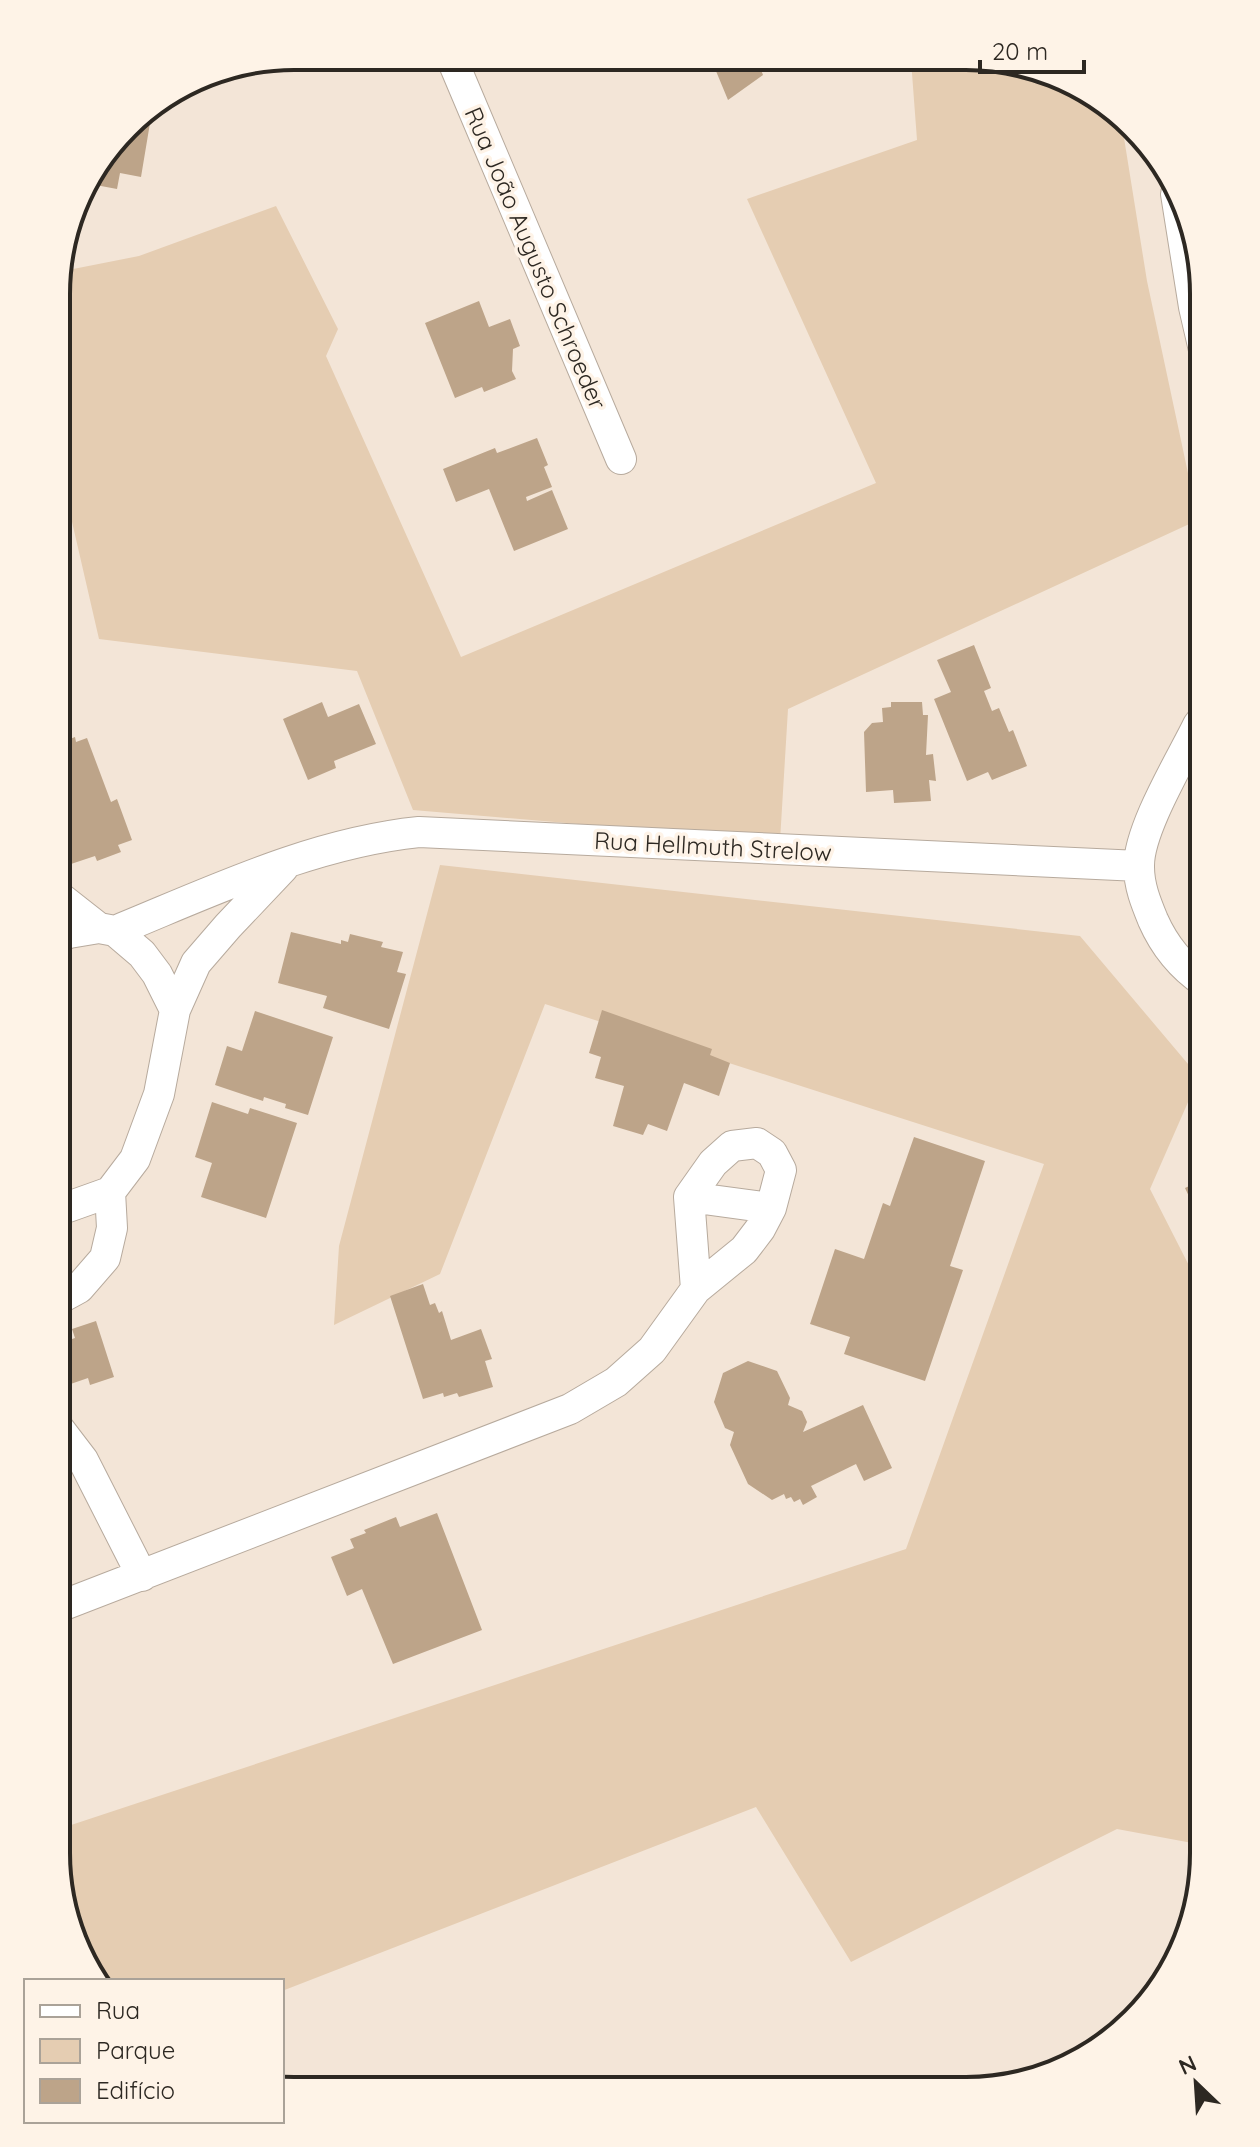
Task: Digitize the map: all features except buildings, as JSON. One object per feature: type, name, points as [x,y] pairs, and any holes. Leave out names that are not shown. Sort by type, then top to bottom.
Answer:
[{"type":"street","name":"Rua João Augusto Schroeder","points":[[456,70],[621,459]]},
{"type":"street","points":[[1184,241],[1190,282]]},
{"type":"street","points":[[1190,741],[1145,832],[1139,866],[1143,897],[1161,937],[1190,972]]},
{"type":"street","name":"Rua Hellmuth Strelow","points":[[70,933],[107,930],[290,860],[384,835],[419,832],[1139,866]]},
{"type":"street","points":[[70,1206],[110,1192],[135,1159],[159,1094],[175,1010],[196,963],[290,860]]},
{"type":"street","points":[[70,904],[142,954],[157,974],[175,1010]]},
{"type":"street","points":[[70,1603],[570,1409],[616,1382],[652,1350],[696,1289],[744,1250],[760,1229],[771,1208],[781,1170],[772,1153],[757,1143],[732,1146],[713,1163],[689,1197],[696,1289]]},
{"type":"street","points":[[70,1293],[79,1288],[105,1258],[112,1228],[110,1192]]},
{"type":"street","points":[[689,1197],[771,1208]]},
{"type":"street","points":[[70,1443],[83,1460],[142,1576]]},
{"type":"green space","points":[[912,70],[995,72],[1024,78],[1078,100],[1124,136],[1147,281],[1190,483],[1190,524],[788,709],[780,841],[413,810],[357,671],[99,639],[70,513],[72,269],[139,256],[276,206],[338,329],[326,356],[461,657],[876,483],[747,199],[917,140]]},
{"type":"green space","points":[[440,865],[1080,936],[1190,1066],[1190,1098],[1150,1189],[1190,1268],[1190,1843],[1117,1829],[851,1962],[756,1807],[284,1990],[284,1979],[109,1979],[87,1939],[74,1897],[70,1825],[906,1549],[1044,1164],[545,1004],[440,1274],[334,1325],[339,1246]]}]
